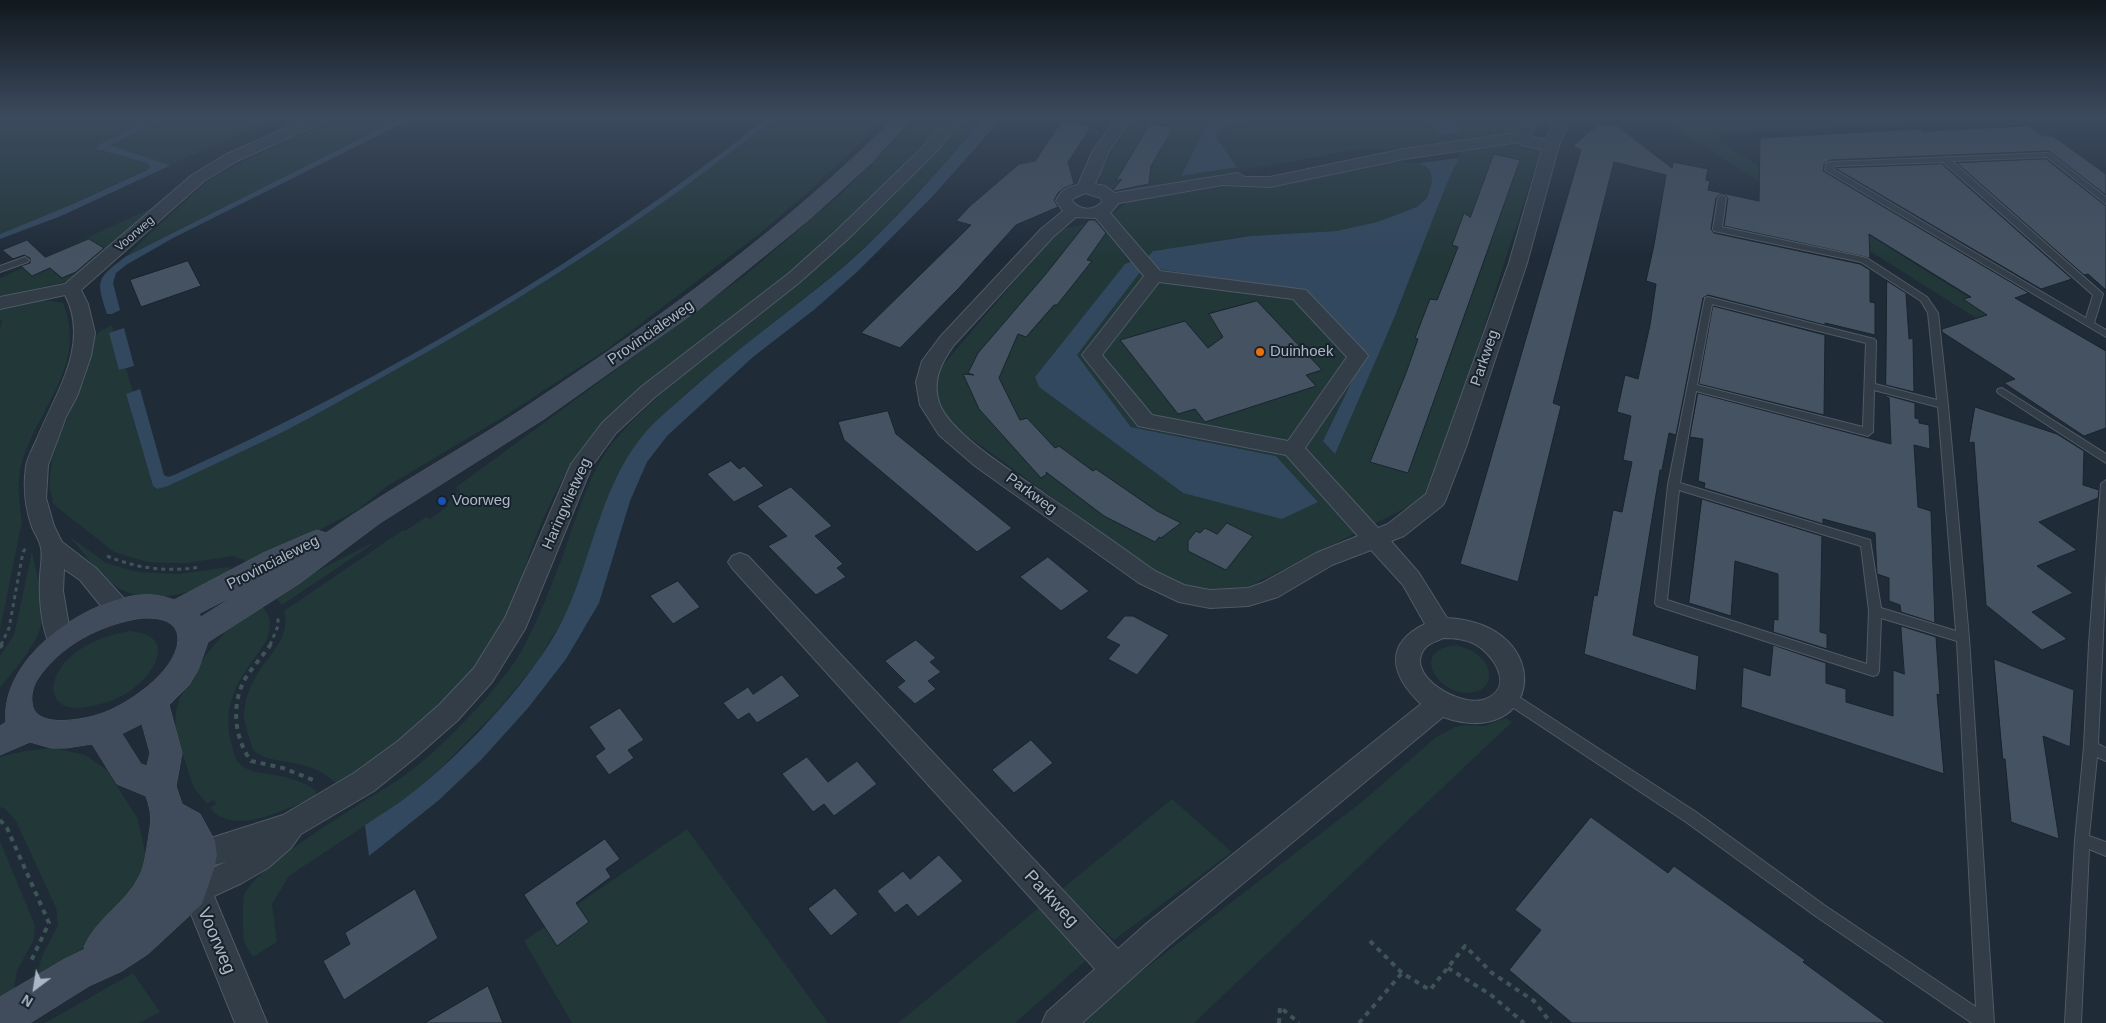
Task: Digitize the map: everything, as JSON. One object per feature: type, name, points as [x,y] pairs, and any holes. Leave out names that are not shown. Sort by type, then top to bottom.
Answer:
[{"type":"main road","name":"Provincialeweg","points":[[186,624],[290,575],[370,516],[535,413],[690,305],[804,214],[858,165]]},
{"type":"main road","points":[[0,741],[14,711],[24,674],[33,662],[59,638],[94,618],[119,610],[152,606],[171,609],[186,624],[192,651],[184,668],[170,685],[152,701],[127,717],[100,728],[72,734],[59,734],[37,731],[14,711]]},
{"type":"main road","points":[[152,701],[166,753],[162,864],[172,888]]},
{"type":"main road","points":[[100,728],[129,774],[164,800],[188,826],[198,841],[199,855]]},
{"type":"main road","name":"Voorweg","points":[[172,888],[199,855]]},
{"type":"main road","name":"Haringvlietweg","points":[[0,1019],[76,973],[109,958],[135,941],[172,888]]},
{"type":"street","name":"Voorweg","points":[[71,289],[198,178],[220,165]]},
{"type":"street","name":"Haringvlietweg","points":[[199,855],[292,825],[341,796],[407,749],[449,712],[483,675],[516,622],[582,464],[609,428],[648,392],[794,278],[841,236],[914,165]]},
{"type":"street","points":[[1085,188],[1095,165]]},
{"type":"street","points":[[1293,449],[1358,356],[1298,294],[1154,276],[1105,206],[1104,192],[1085,188],[1072,191],[1065,197],[1066,205],[1073,211],[1086,214],[1105,206],[1225,181],[1270,182],[1353,165]]},
{"type":"street","name":"Parkweg","points":[[1073,211],[1047,233],[947,341],[932,361],[926,382],[930,405],[946,430],[983,461],[1147,577],[1180,593],[1210,598],[1248,597],[1270,590],[1324,559],[1374,537],[1396,530],[1435,499],[1455,447],[1518,263],[1545,165]]},
{"type":"street","points":[[1154,276],[1092,355],[1145,421],[1293,449],[1411,579],[1440,628]]},
{"type":"street","points":[[0,303],[71,289],[79,304],[85,333],[81,356],[68,394],[56,417],[37,465],[35,498],[43,526],[53,548],[51,591],[59,638]]},
{"type":"street","points":[[53,548],[88,574],[119,610]]},
{"type":"street","name":"Parkweg","points":[[740,562],[1118,971]]},
{"type":"street","points":[[1440,628],[1471,631],[1486,638],[1499,648],[1508,660],[1513,673],[1513,686],[1508,697],[1498,705],[1486,710],[1471,712],[1440,704],[1425,693],[1414,680],[1408,666],[1408,652],[1414,640],[1425,632],[1440,628]]},
{"type":"street","points":[[1058,1023],[1158,934],[1440,704]]},
{"type":"street","name":"Haringvlietweg","points":[[172,888],[235,874],[278,843],[292,825]]},
{"type":"street","name":"Voorweg","points":[[172,888],[202,904],[251,1023]]},
{"type":"lane","points":[[1830,165],[1828,170],[2106,334]]},
{"type":"lane","points":[[1951,165],[2102,296],[2089,324]]},
{"type":"lane","points":[[2060,165],[2106,201]]},
{"type":"lane","points":[[1722,198],[1717,228],[1864,260],[1924,299],[1933,313],[1943,404],[1963,638],[1985,1022]]},
{"type":"lane","points":[[0,269],[25,260]]},
{"type":"lane","points":[[1674,485],[1866,543],[1875,611],[1873,671],[1661,603],[1674,485],[1692,387],[1708,300],[1871,341],[1868,432],[1692,387]]},
{"type":"lane","points":[[1870,386],[1943,404]]},
{"type":"lane","points":[[2002,392],[2106,459]]},
{"type":"lane","points":[[2073,1023],[2082,840],[2091,747],[2095,644],[2106,484]]},
{"type":"lane","points":[[1875,611],[1963,638]]},
{"type":"lane","points":[[1508,697],[1691,817],[1819,910],[1985,1022]]},
{"type":"lane","points":[[2091,747],[2106,755]]},
{"type":"lane","points":[[2082,840],[2106,849]]},
{"type":"path","points":[[0,648],[8,628],[23,552],[43,526]]},
{"type":"path","points":[[101,551],[108,557],[138,566],[168,570],[207,565]]},
{"type":"path","points":[[277,612],[278,625],[274,640],[241,687],[236,705],[237,732],[242,749],[251,761],[305,775],[341,796]]},
{"type":"path","points":[[0,820],[7,828],[49,923],[28,968],[32,1000]]},
{"type":"path","points":[[1370,941],[1402,973],[1430,990],[1465,946],[1495,975],[1521,990],[1547,1015],[1551,1023]]},
{"type":"path","points":[[1448,968],[1491,995],[1524,1023]]},
{"type":"path","points":[[1359,1023],[1402,973]]},
{"type":"path","points":[[1279,1023],[1280,1007],[1299,1023]]},
{"type":"green space","points":[[0,165],[149,165],[151,167],[73,204],[0,234]]},
{"type":"green space","points":[[238,165],[308,165],[125,257],[207,181]]},
{"type":"green space","points":[[714,165],[837,165],[758,235],[606,350],[500,419],[386,487],[359,509],[251,567],[244,560],[233,556],[187,563],[168,563],[148,562],[114,552],[53,504],[49,484],[52,459],[85,378],[95,336],[100,331],[112,325],[114,331],[110,333],[120,370],[126,368],[133,392],[126,395],[153,486],[157,489],[281,433],[441,344],[540,285],[637,221]]},
{"type":"green space","points":[[870,165],[905,165],[818,248],[761,296],[641,389],[623,404],[591,437],[572,463],[548,509],[529,555],[515,597],[499,632],[462,683],[440,705],[391,746],[340,784],[321,772],[302,765],[265,757],[253,750],[245,721],[246,700],[258,673],[281,640],[284,631],[284,611],[403,530],[405,531],[426,517],[430,519],[448,506],[445,504],[460,491],[455,488],[745,275],[840,195]]},
{"type":"green space","points":[[923,165],[942,165],[884,229],[843,267],[699,382],[651,426],[600,518],[565,616],[536,664],[495,713],[440,769],[411,795],[289,876],[272,904],[277,942],[253,957],[244,942],[243,905],[244,896],[253,883],[269,867],[316,832],[404,776],[421,763],[478,707],[514,662],[528,639],[544,603],[591,479],[615,440],[666,390],[759,316],[841,245]]},
{"type":"green space","points":[[1105,165],[1187,165],[1181,176],[1237,166],[1236,165],[1275,165],[1134,191],[1115,191],[1100,183],[1099,174]]},
{"type":"green space","points":[[1371,165],[1422,165],[1428,168],[1431,174],[1432,182],[1427,198],[1417,207],[1377,222],[1336,231],[1251,236],[1153,251],[1300,291],[1364,356],[1323,441],[1375,359],[1395,316],[1456,165],[1536,165],[1430,496],[1244,589],[1223,593],[1211,592],[1189,587],[1158,574],[951,424],[937,407],[933,379],[942,366],[1056,233],[1063,229],[1101,221],[1130,201],[1230,186],[1284,185]],"holes":[[[1134,262],[1141,271],[1077,355],[1131,427],[1276,456],[1318,502],[1183,493],[1039,387],[1035,377],[1125,265]]]},
{"type":"green space","points":[[1733,165],[1756,165],[2106,383],[2106,400]]},
{"type":"green space","points":[[160,204],[73,280],[0,297],[0,278]]},
{"type":"green space","points":[[37,299],[63,303],[69,327],[69,349],[64,370],[56,390],[35,430],[20,472],[19,490],[22,522],[0,630],[0,329],[2,321],[0,319],[0,306]]},
{"type":"green space","points":[[69,536],[106,563],[138,572],[178,574],[228,567],[237,575],[205,587],[171,596],[137,595],[122,589],[107,579]]},
{"type":"green space","points":[[372,543],[282,605],[273,595],[295,582]]},
{"type":"green space","points":[[32,551],[43,608],[40,630],[29,651],[0,688],[0,656],[14,635]]},
{"type":"green space","points":[[260,603],[269,617],[270,628],[265,643],[241,679],[232,698],[229,730],[234,754],[239,763],[245,768],[260,773],[290,778],[316,790],[315,797],[276,813],[246,821],[233,820],[220,817],[210,808],[216,804],[213,800],[207,804],[194,788],[175,733],[176,711],[180,697],[205,656],[226,631]]},
{"type":"green space","points":[[129,631],[143,634],[153,639],[157,645],[158,654],[155,663],[142,681],[123,696],[100,704],[74,708],[65,706],[58,701],[54,695],[53,687],[56,678],[60,668],[74,653],[96,640]]},
{"type":"green space","points":[[1456,645],[1469,649],[1482,658],[1489,673],[1489,679],[1484,688],[1465,693],[1453,690],[1442,683],[1435,674],[1431,665],[1433,656],[1441,649]]},
{"type":"green space","points":[[1506,718],[1512,722],[1194,1023],[1080,1023],[1116,991],[1363,801],[1436,737],[1455,727],[1464,725],[1484,726]]},
{"type":"green space","points":[[54,748],[85,755],[107,770],[138,819],[146,857],[138,884],[87,945],[41,977],[38,970],[42,956],[58,925],[56,908],[16,821],[5,809],[0,807],[0,757],[24,751]]},
{"type":"green space","points":[[1172,799],[1232,852],[1114,940],[1062,889]]},
{"type":"green space","points":[[687,829],[828,1023],[572,1023],[524,941]]},
{"type":"green space","points":[[0,841],[35,925],[34,939],[17,971],[13,996],[0,1005]]},
{"type":"green space","points":[[1041,906],[1090,957],[1015,1023],[898,1023]]},
{"type":"green space","points":[[133,973],[160,1012],[139,1023],[45,1023]]},
{"type":"water","points":[[148,165],[170,165],[61,216],[0,239],[0,234],[73,204],[150,167]]},
{"type":"water","points":[[308,165],[320,165],[173,238],[126,265],[116,273],[113,283],[120,310],[107,314],[101,294],[101,281],[108,270],[125,257]]},
{"type":"water","points":[[706,165],[714,165],[637,221],[589,253],[540,285],[441,344],[281,433],[168,486],[157,489],[153,486],[126,394],[140,389],[164,475],[168,477],[174,475],[329,399],[406,358],[482,314],[629,220]]},
{"type":"water","points":[[943,165],[961,165],[931,198],[857,272],[815,309],[753,357],[667,436],[647,462],[630,501],[599,603],[566,659],[528,708],[481,760],[439,800],[369,856],[365,825],[406,797],[454,757],[518,687],[553,638],[575,591],[610,492],[634,446],[651,426],[721,364],[841,269],[877,236]]},
{"type":"water","points":[[1187,165],[1235,165],[1237,167],[1181,176]]},
{"type":"water","points":[[1422,165],[1456,165],[1395,316],[1335,454],[1323,441],[1364,356],[1300,291],[1152,268],[1146,259],[1153,251],[1251,236],[1336,231],[1377,222],[1417,207],[1427,198],[1432,182],[1428,168]]},
{"type":"water","points":[[1134,261],[1141,271],[1077,355],[1131,427],[1276,456],[1318,502],[1282,519],[1183,493],[1039,387],[1035,377],[1125,264]]},
{"type":"water","points":[[124,328],[134,366],[119,370],[109,333]]},
{"type":"building","points":[[1018,165],[1069,165],[1074,184],[1058,193],[1054,200],[1058,207],[1016,225],[959,288],[900,348],[861,333],[971,225],[956,221],[970,206]]},
{"type":"building","points":[[1126,165],[1152,165],[1149,184],[1115,191],[1113,190],[1122,179],[1116,181]]},
{"type":"building","points":[[1490,165],[1518,165],[1408,473],[1370,462],[1406,373],[1418,339],[1415,338],[1430,299],[1437,300],[1458,247],[1452,245],[1464,213],[1470,217]]},
{"type":"building","points":[[1577,165],[1613,165],[1553,403],[1561,406],[1518,582],[1460,564]]},
{"type":"building","points":[[1625,165],[1668,165],[1672,168],[1673,165],[1687,165],[1708,169],[1706,180],[1710,181],[1708,190],[1722,193],[1716,198],[1711,229],[1714,233],[1860,264],[1870,270],[1870,302],[1875,303],[1875,335],[1825,323],[1825,325],[1708,295],[1703,298],[1676,435],[1669,433],[1662,470],[1660,470],[1633,635],[1699,656],[1696,691],[1584,654],[1594,595],[1597,596],[1613,510],[1622,512],[1632,462],[1623,460],[1631,416],[1617,412],[1625,375],[1638,379],[1650,325],[1656,284],[1646,281],[1666,175]]},
{"type":"building","points":[[1760,165],[1824,165],[1823,171],[2029,293],[2015,298],[2106,351],[2106,428],[2084,436],[2004,383],[2015,379],[1942,332],[1942,329],[1987,315],[1963,299],[1971,297],[1869,234],[1870,258],[1724,226],[1728,198],[1722,193],[1759,201]]},
{"type":"building","points":[[1943,165],[2072,279],[2041,289],[1835,168]]},
{"type":"building","points":[[1959,165],[2053,165],[2106,206],[2106,290],[2088,274],[2084,275]]},
{"type":"building","points":[[2067,165],[2093,165],[2106,174],[2106,195]]},
{"type":"building","points":[[1089,220],[1095,220],[1106,233],[1087,260],[1092,261],[1057,305],[1054,305],[1026,337],[1018,334],[999,378],[1020,420],[1027,418],[1055,448],[1059,446],[1093,471],[1096,469],[1157,511],[1181,523],[1161,538],[1159,537],[1155,542],[1104,516],[1046,472],[1047,474],[1041,478],[979,409],[963,374],[974,375],[968,373],[978,353]]},
{"type":"building","points":[[89,239],[104,248],[76,272],[62,278],[50,268],[32,276],[21,266],[30,263],[30,258],[24,255],[13,259],[2,250],[27,240],[45,257]]},
{"type":"building","points":[[188,261],[201,286],[141,307],[130,280]]},
{"type":"building","points":[[1887,281],[1906,293],[1909,339],[1913,338],[1914,392],[1886,385]]},
{"type":"building","points":[[1257,301],[1322,370],[1306,375],[1316,386],[1205,422],[1195,409],[1178,414],[1120,340],[1185,321],[1208,348],[1223,337],[1209,314]]},
{"type":"building","points":[[1713,306],[1825,335],[1824,415],[1699,384]]},
{"type":"building","points":[[1698,393],[1891,444],[1889,398],[1886,395],[1915,403],[1915,418],[1919,419],[1919,423],[1929,425],[1930,449],[1914,445],[1918,507],[1931,511],[1935,623],[1901,612],[1900,605],[1889,601],[1889,578],[1877,574],[1875,533],[1823,519],[1823,524],[1704,488],[1705,483],[1698,481],[1703,439],[1690,437]]},
{"type":"building","points":[[1975,407],[2057,434],[2084,451],[2083,485],[2099,490],[2098,498],[2039,522],[2077,550],[2037,566],[2073,593],[2032,612],[2067,639],[2042,650],[1986,605],[1974,442],[1969,443]]},
{"type":"building","points":[[888,411],[896,434],[1012,528],[977,552],[844,440],[838,422]]},
{"type":"building","points":[[731,461],[739,469],[744,466],[764,486],[734,502],[707,474]]},
{"type":"building","points":[[791,487],[832,526],[815,536],[843,564],[837,568],[846,577],[816,595],[768,546],[787,536],[757,506]]},
{"type":"building","points":[[1702,499],[1822,536],[1820,632],[1827,634],[1827,649],[1773,632],[1774,619],[1778,620],[1778,574],[1735,561],[1731,616],[1689,603]]},
{"type":"building","points":[[1227,523],[1253,536],[1226,570],[1188,551],[1188,541],[1196,531],[1200,533],[1205,528],[1217,534]]},
{"type":"building","points":[[1048,557],[1089,591],[1061,611],[1020,577]]},
{"type":"building","points":[[678,581],[700,607],[673,624],[650,596]]},
{"type":"building","points":[[1125,616],[1133,616],[1169,635],[1137,675],[1108,659],[1120,645],[1106,638]]},
{"type":"building","points":[[1901,626],[1936,637],[1940,695],[1937,694],[1944,774],[1741,707],[1743,667],[1770,676],[1773,645],[1826,663],[1826,683],[1846,689],[1846,702],[1893,716],[1893,670],[1904,674]]},
{"type":"building","points":[[916,640],[936,658],[930,662],[941,672],[928,681],[936,689],[915,704],[897,687],[905,681],[885,661]]},
{"type":"building","points":[[1994,659],[2074,690],[2070,747],[2043,736],[2059,839],[2011,822]]},
{"type":"building","points":[[782,675],[800,696],[757,723],[749,713],[738,720],[723,703],[748,687],[753,694]]},
{"type":"building","points":[[620,708],[644,740],[628,750],[634,758],[609,775],[595,756],[605,749],[589,727]]},
{"type":"building","points":[[1031,740],[1053,763],[1014,793],[992,770]]},
{"type":"building","points":[[807,757],[828,782],[857,761],[877,784],[834,816],[824,804],[813,812],[782,774]]},
{"type":"building","points":[[1591,817],[1668,873],[1674,866],[1805,960],[1803,962],[1886,1023],[1572,1023],[1509,970],[1541,930],[1515,910]]},
{"type":"building","points":[[605,839],[620,859],[606,869],[611,877],[576,903],[589,922],[557,946],[524,895]]},
{"type":"building","points":[[939,855],[963,881],[918,917],[907,904],[895,913],[877,891],[903,871],[910,879]]},
{"type":"building","points":[[835,888],[858,914],[831,936],[808,909]]},
{"type":"building","points":[[415,889],[438,938],[344,1000],[323,961],[350,944],[345,933]]},
{"type":"building","points":[[488,986],[503,1023],[425,1023]]},
{"type":"place","name":"Duinhoek","points":[[1260,352]]},
{"type":"place","name":"Voorweg","points":[[442,501]]}]
